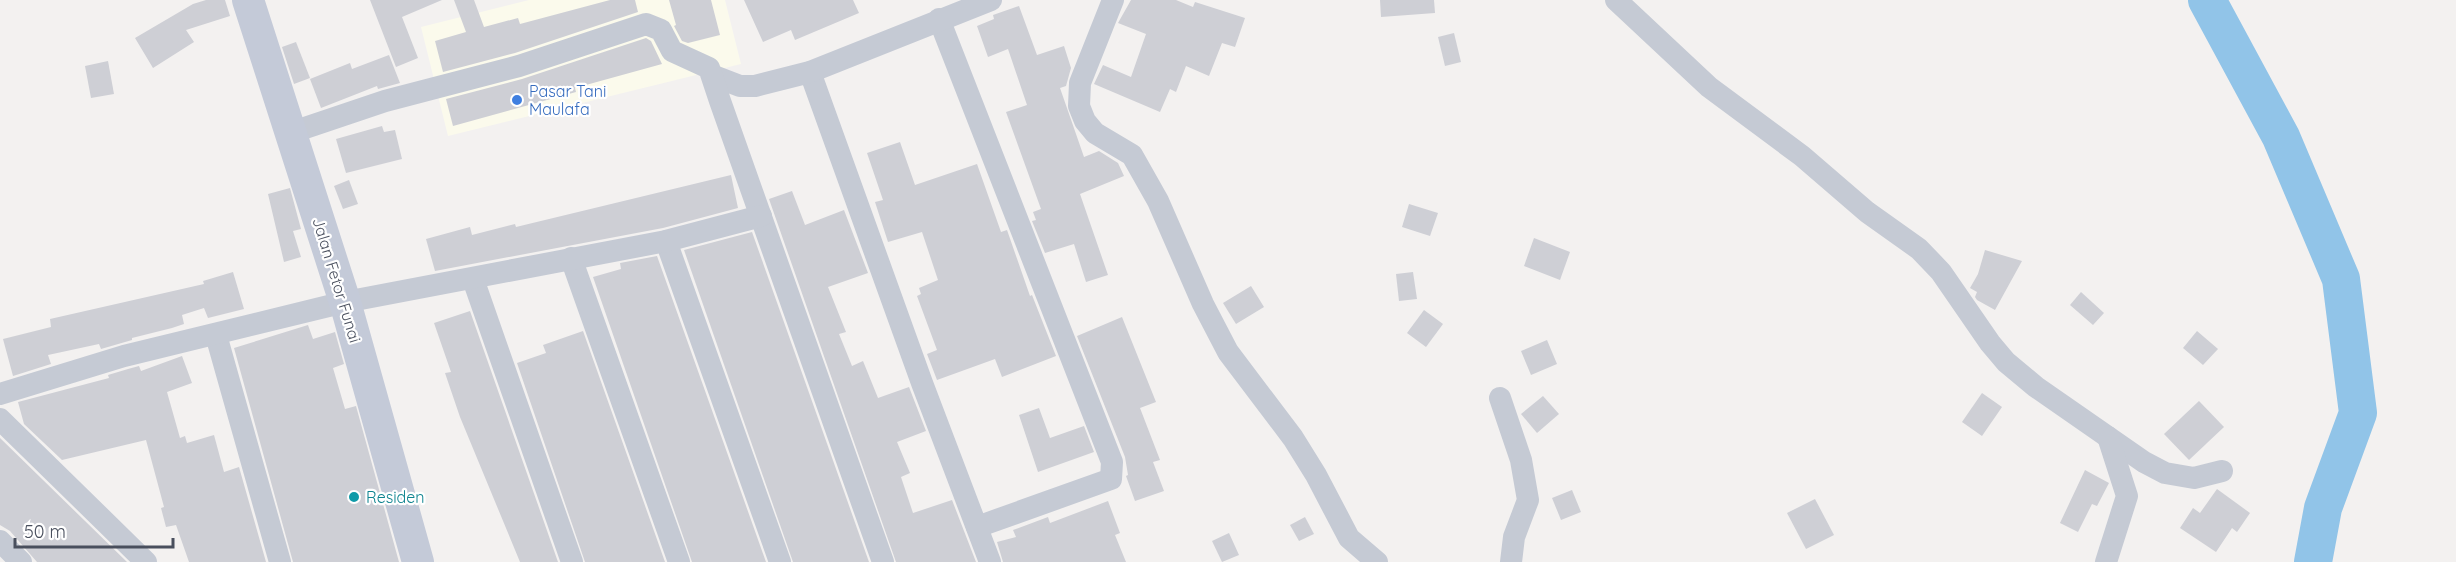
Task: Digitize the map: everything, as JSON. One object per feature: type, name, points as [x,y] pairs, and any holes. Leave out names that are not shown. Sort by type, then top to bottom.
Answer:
[{"type":"street","name":"Jalan Fetor Funai","points":[[248,0],[345,302],[418,562]]},
{"type":"street","points":[[714,76],[740,86],[755,86],[810,72],[991,0]]},
{"type":"street","points":[[1113,0],[1080,83],[1079,106],[1085,121],[1095,133],[1132,155],[1158,201],[1203,304],[1228,352],[1293,438],[1317,475],[1338,521],[1349,538],[1377,562]]},
{"type":"street","points":[[1616,0],[1709,87],[1802,156],[1867,213],[1919,249],[1941,272],[1990,343],[2006,362],[2044,393],[2144,462],[2172,475],[2194,478],[2222,471]]},
{"type":"street","points":[[939,19],[1112,462],[1111,478],[977,527]]},
{"type":"street","points":[[292,132],[385,101],[519,66],[646,24],[661,30],[672,51],[709,68],[714,76],[883,562]]},
{"type":"street","points":[[810,72],[922,383],[990,562]]},
{"type":"street","points":[[0,394],[124,356],[345,302],[666,241],[761,216]]},
{"type":"street","points":[[666,241],[780,562]]},
{"type":"street","points":[[571,258],[679,562]]},
{"type":"street","points":[[472,279],[572,562]]},
{"type":"street","points":[[216,335],[280,562]]},
{"type":"street","points":[[1500,398],[1521,460],[1528,500],[1514,537],[1511,562]]},
{"type":"street","points":[[0,419],[146,562]]},
{"type":"street","points":[[2106,562],[2127,496],[2108,437]]},
{"type":"street","points":[[0,542],[21,562]]},
{"type":"shaded area","name":"Pasar Tani Maulafa","points":[[529,0],[725,0],[741,64],[448,136],[421,27]]},
{"type":"building","points":[[206,0],[225,0],[230,16],[186,30],[194,42],[153,68],[135,38],[193,4]]},
{"type":"building","points":[[370,0],[442,0],[402,17],[418,58],[396,67]]},
{"type":"building","points":[[454,0],[474,0],[484,27],[518,18],[520,24],[610,0],[635,0],[638,12],[515,53],[443,72],[435,41],[466,32]]},
{"type":"building","points":[[669,0],[711,0],[720,35],[688,43],[682,41],[674,26],[676,25]]},
{"type":"building","points":[[744,0],[853,0],[859,13],[795,40],[791,30],[763,42]]},
{"type":"building","points":[[1131,0],[1176,0],[1193,7],[1195,2],[1245,18],[1235,47],[1222,43],[1209,76],[1186,66],[1176,92],[1170,89],[1160,112],[1094,84],[1103,65],[1131,77],[1146,34],[1118,23]]},
{"type":"building","points":[[1380,0],[1434,0],[1435,13],[1381,17]]},
{"type":"building","points":[[1019,6],[1037,55],[1064,46],[1071,68],[1066,86],[1060,88],[1084,157],[1099,151],[1118,163],[1124,176],[1080,194],[1108,275],[1086,282],[1074,244],[1045,253],[1032,221],[1036,220],[1033,212],[1041,209],[1006,112],[1027,105],[1008,49],[988,57],[977,26],[994,19],[993,15]]},
{"type":"building","points":[[1454,33],[1461,62],[1445,66],[1438,37]]},
{"type":"building","points":[[646,38],[651,41],[662,64],[575,88],[576,92],[453,126],[446,99],[522,79]]},
{"type":"building","points":[[296,42],[310,78],[294,84],[282,47]]},
{"type":"building","points":[[389,55],[400,83],[378,89],[377,86],[321,108],[310,79],[350,63],[352,69]]},
{"type":"building","points":[[108,61],[114,94],[91,98],[85,66]]},
{"type":"building","points":[[382,126],[384,132],[395,130],[402,159],[346,173],[336,139]]},
{"type":"building","points":[[900,142],[915,185],[977,164],[1001,232],[1007,230],[1030,296],[1032,295],[1056,356],[1002,377],[995,359],[937,380],[927,354],[937,350],[917,296],[921,294],[919,288],[938,280],[922,232],[888,242],[875,202],[883,200],[867,153]]},
{"type":"building","points":[[731,175],[738,208],[663,228],[435,271],[426,239],[470,227],[472,235],[515,224],[516,227]]},
{"type":"building","points":[[349,180],[358,204],[343,209],[334,186]]},
{"type":"building","points":[[290,188],[301,229],[293,231],[301,257],[284,262],[268,194]]},
{"type":"building","points":[[792,191],[805,225],[844,210],[868,273],[828,287],[846,332],[839,334],[852,366],[863,361],[878,398],[909,387],[926,431],[897,442],[910,473],[901,477],[913,513],[952,500],[976,562],[896,562],[769,199]]},
{"type":"building","points":[[1409,204],[1438,213],[1430,236],[1402,227]]},
{"type":"building","points":[[752,232],[869,562],[793,562],[684,250]]},
{"type":"building","points":[[1534,238],[1570,252],[1560,280],[1524,266]]},
{"type":"building","points":[[1985,250],[2022,261],[1995,310],[1977,300],[1975,297],[1977,292],[1970,288],[1978,274]]},
{"type":"building","points":[[657,256],[766,562],[692,562],[593,277],[621,269],[620,263]]},
{"type":"building","points":[[233,272],[244,309],[208,318],[204,308],[182,315],[184,324],[101,349],[99,344],[48,355],[51,364],[13,376],[3,339],[51,327],[50,319],[204,284],[203,281]]},
{"type":"building","points":[[1413,272],[1417,299],[1399,301],[1396,274]]},
{"type":"building","points":[[1251,286],[1264,307],[1236,324],[1223,303]]},
{"type":"building","points":[[2081,292],[2104,313],[2093,325],[2070,305]]},
{"type":"building","points":[[1424,310],[1443,324],[1426,347],[1407,333]]},
{"type":"building","points":[[470,311],[558,562],[520,562],[460,417],[445,373],[451,372],[434,323]]},
{"type":"building","points":[[1122,317],[1156,402],[1140,408],[1160,460],[1153,462],[1164,491],[1135,501],[1126,476],[1128,475],[1125,457],[1077,336]]},
{"type":"building","points":[[308,325],[313,339],[335,332],[344,364],[333,368],[345,409],[356,406],[399,562],[293,562],[234,348]]},
{"type":"building","points":[[583,331],[665,562],[585,562],[517,363],[546,353],[543,345]]},
{"type":"building","points":[[2197,331],[2218,349],[2203,365],[2183,348]]},
{"type":"building","points":[[1547,340],[1557,364],[1531,375],[1521,351]]},
{"type":"building","points":[[182,356],[192,383],[167,392],[180,438],[185,436],[187,443],[214,435],[224,472],[239,467],[266,562],[189,562],[176,525],[166,527],[161,508],[164,507],[146,440],[62,460],[24,424],[18,402],[109,378],[108,375],[139,366],[141,371]]},
{"type":"building","points":[[1982,393],[2002,407],[1982,436],[1962,422]]},
{"type":"building","points":[[1543,396],[1559,414],[1537,433],[1521,414]]},
{"type":"building","points":[[2199,401],[2224,427],[2189,460],[2164,434]]},
{"type":"building","points":[[1039,408],[1050,438],[1084,426],[1094,452],[1038,472],[1019,415]]},
{"type":"building","points":[[0,438],[127,562],[37,562],[10,531],[0,525]]},
{"type":"building","points":[[2085,470],[2109,483],[2097,506],[2092,504],[2078,532],[2060,523]]},
{"type":"building","points":[[2217,489],[2250,513],[2237,532],[2232,528],[2216,552],[2180,528],[2193,508],[2200,513]]},
{"type":"building","points":[[1572,490],[1581,512],[1561,520],[1552,498]]},
{"type":"building","points":[[1815,499],[1834,535],[1806,549],[1787,513]]},
{"type":"building","points":[[1108,501],[1120,533],[1115,535],[1126,562],[1003,562],[997,542],[1016,537],[1013,530],[1048,517],[1050,523]]},
{"type":"building","points":[[1305,517],[1314,534],[1299,541],[1290,525]]},
{"type":"building","points":[[1229,533],[1239,555],[1222,562],[1212,541]]},
{"type":"waterway","points":[[2207,0],[2281,137],[2341,279],[2358,413],[2323,508],[2313,562]]},
{"type":"place","name":"Pasar Tani Maulafa","points":[[517,100]]},
{"type":"place","name":"Residen","points":[[354,497]]}]
